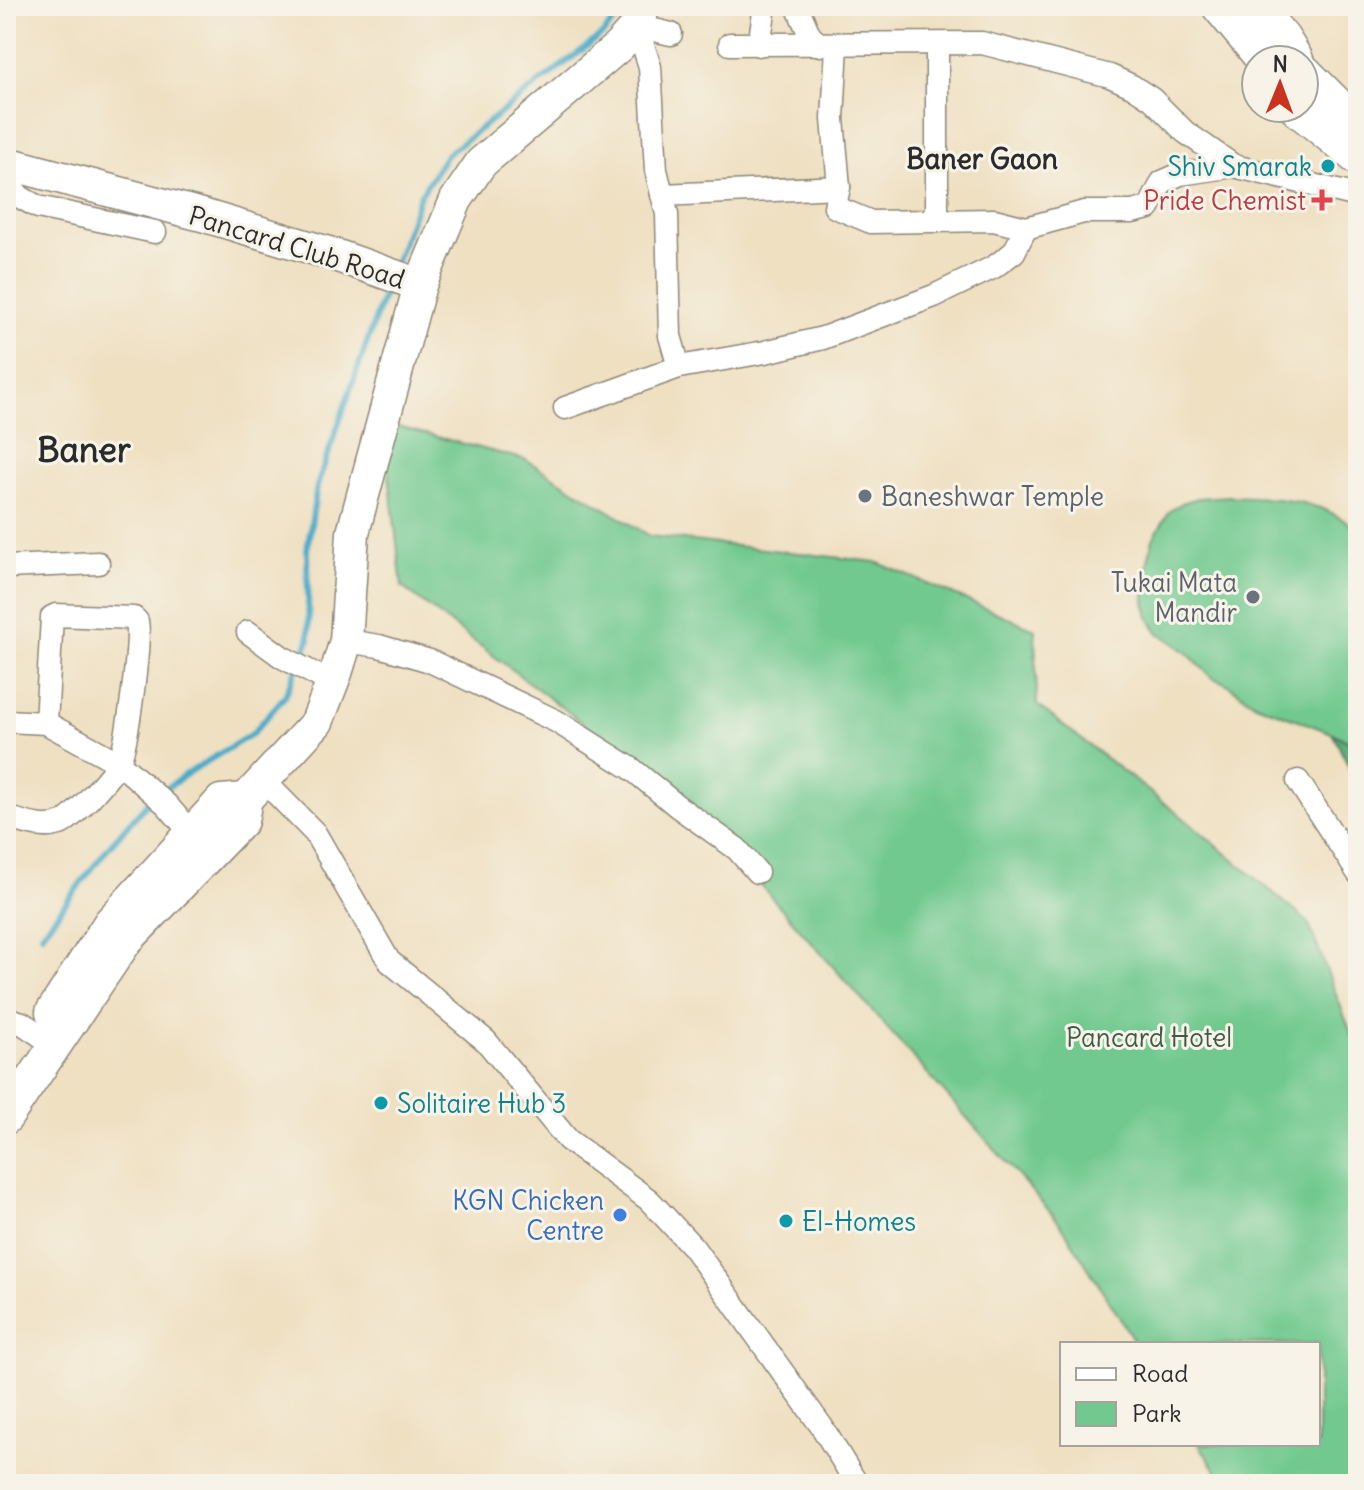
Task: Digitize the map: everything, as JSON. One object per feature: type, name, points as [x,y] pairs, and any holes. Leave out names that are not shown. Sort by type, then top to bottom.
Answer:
[{"type":"main road","points":[[1220,6],[1252,44]]},
{"type":"main road","points":[[1254,6],[1285,44]]},
{"type":"main road","points":[[1320,89],[1358,127]]},
{"type":"main road","points":[[1318,124],[1358,157]]},
{"type":"street","points":[[759,45],[765,6]]},
{"type":"street","points":[[797,6],[810,36],[828,45]]},
{"type":"street","points":[[640,16],[671,34]]},
{"type":"street","points":[[640,16],[650,67],[653,130],[667,214],[670,336],[679,367]]},
{"type":"street","name":"Pancard Club Road","points":[[6,163],[231,224],[332,254],[416,284],[456,200],[481,163],[619,46],[640,16]]},
{"type":"street","points":[[730,44],[982,43],[1110,76],[1152,99],[1185,132],[1234,166],[1358,196]]},
{"type":"street","points":[[937,44],[937,221]]},
{"type":"street","points":[[828,45],[839,187],[835,207],[871,222],[994,220],[1026,228],[1084,212],[1132,212],[1149,208],[1162,182],[1180,174],[1234,166]]},
{"type":"street","points":[[6,180],[20,197],[38,207],[155,232]]},
{"type":"street","points":[[662,195],[839,187]]},
{"type":"street","points":[[565,408],[679,367],[823,338],[934,296],[994,267],[1014,252],[1026,228]]},
{"type":"street","points":[[6,1081],[46,1039],[126,941],[242,821],[254,790],[317,722],[321,677],[346,641],[353,533],[416,284]]},
{"type":"street","points":[[6,567],[98,563]]},
{"type":"street","points":[[6,817],[41,827],[62,823],[77,812],[119,763],[128,731],[139,625],[134,618],[52,617],[46,723]]},
{"type":"street","points":[[248,632],[287,660],[321,677]]},
{"type":"street","points":[[346,641],[379,646],[430,661],[556,721],[632,769],[737,849],[757,872]]},
{"type":"street","points":[[6,721],[46,723],[119,763],[167,805],[191,833]]},
{"type":"street","points":[[1298,781],[1358,873]]},
{"type":"street","points":[[6,1118],[110,922],[221,801],[254,790]]},
{"type":"street","points":[[254,790],[315,833],[389,961],[486,1041],[568,1140],[649,1200],[693,1247],[822,1427],[857,1484]]},
{"type":"street","points":[[6,1018],[22,1023],[46,1039]]},
{"type":"green space","name":"Pancard Hotel","points":[[383,423],[526,460],[650,536],[876,562],[1035,629],[1037,705],[1186,820],[1308,922],[1358,1051],[1356,1484],[1225,1484],[1200,1446],[1320,1446],[1320,1342],[1135,1342],[1060,1223],[703,820],[624,754],[402,587]]},
{"type":"green space","points":[[1198,498],[1282,499],[1313,506],[1343,519],[1358,530],[1358,747],[1332,733],[1256,704],[1211,677],[1186,652],[1159,633],[1150,620],[1145,602],[1146,570],[1153,539],[1169,512],[1182,503]]},
{"type":"green space","points":[[1332,733],[1358,747],[1358,785]]},
{"type":"waterway","points":[[395,264],[420,196],[446,155],[604,33],[626,6]]},
{"type":"waterway","points":[[301,660],[309,640],[307,550],[317,486],[388,282]]},
{"type":"waterway","points":[[42,934],[107,849],[148,802],[252,734],[285,696],[296,670]]},
{"type":"place","name":"Shiv Smarak","points":[[1328,166]]},
{"type":"place","name":"Pride Chemist","points":[[1322,200]]},
{"type":"place","name":"Baneshwar Temple","points":[[865,496]]},
{"type":"place","name":"Tukai Mata Mandir","points":[[1253,597]]},
{"type":"place","name":"Solitaire Hub 3","points":[[381,1103]]},
{"type":"place","name":"KGN Chicken Centre","points":[[620,1215]]},
{"type":"place","name":"El-Homes","points":[[786,1221]]},
{"type":"district","name":"Baner Gaon","points":[[982,159]]},
{"type":"district","name":"Baner","points":[[84,449]]}]
